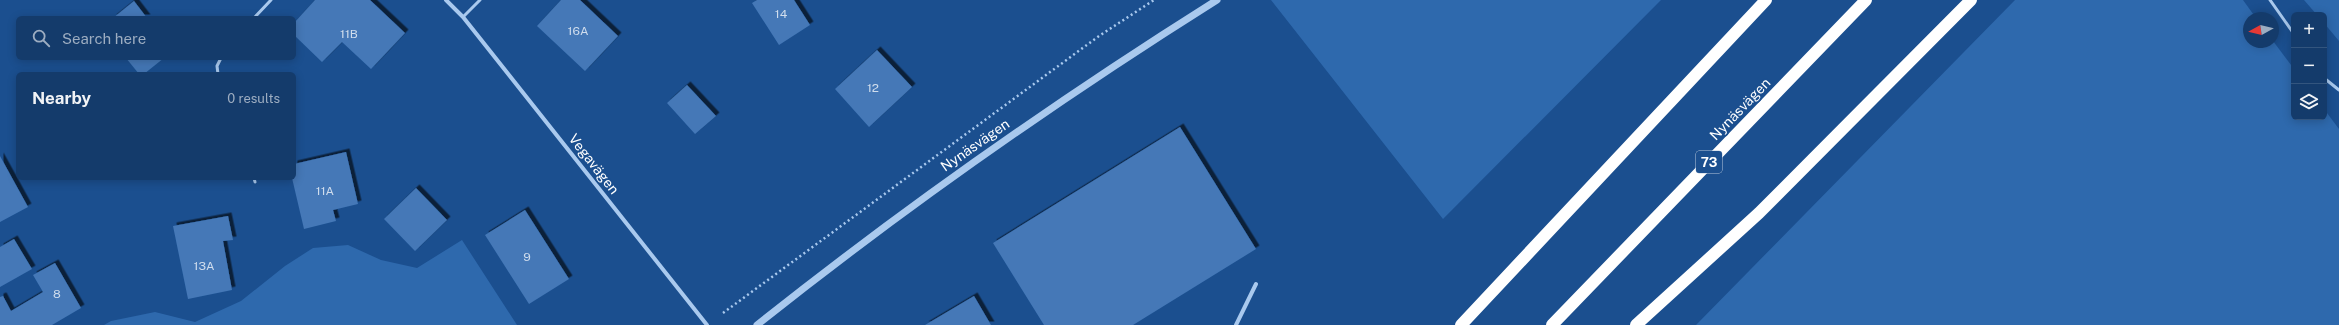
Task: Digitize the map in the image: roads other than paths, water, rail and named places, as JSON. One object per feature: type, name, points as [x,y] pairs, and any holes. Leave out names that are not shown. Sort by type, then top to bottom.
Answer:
[{"type":"highway","points":[[1461,325],[1766,0]]},
{"type":"highway","name":"Nynäsvägen","points":[[1552,325],[1866,0]]},
{"type":"highway","points":[[1636,325],[1759,213],[1971,0]]},
{"type":"street","name":"Vegavägen","points":[[446,0],[463,17],[707,325]]},
{"type":"street","name":"Nynäsvägen","points":[[757,325],[824,272],[959,174],[1117,63],[1217,0]]},
{"type":"street","points":[[1236,325],[1256,284]]},
{"type":"lane","points":[[256,16],[271,0]]},
{"type":"lane","points":[[463,17],[480,0]]},
{"type":"lane","points":[[2270,0],[2291,30]]},
{"type":"lane","points":[[218,72],[217,66],[220,60]]},
{"type":"lane","points":[[2327,80],[2339,90]]}]
